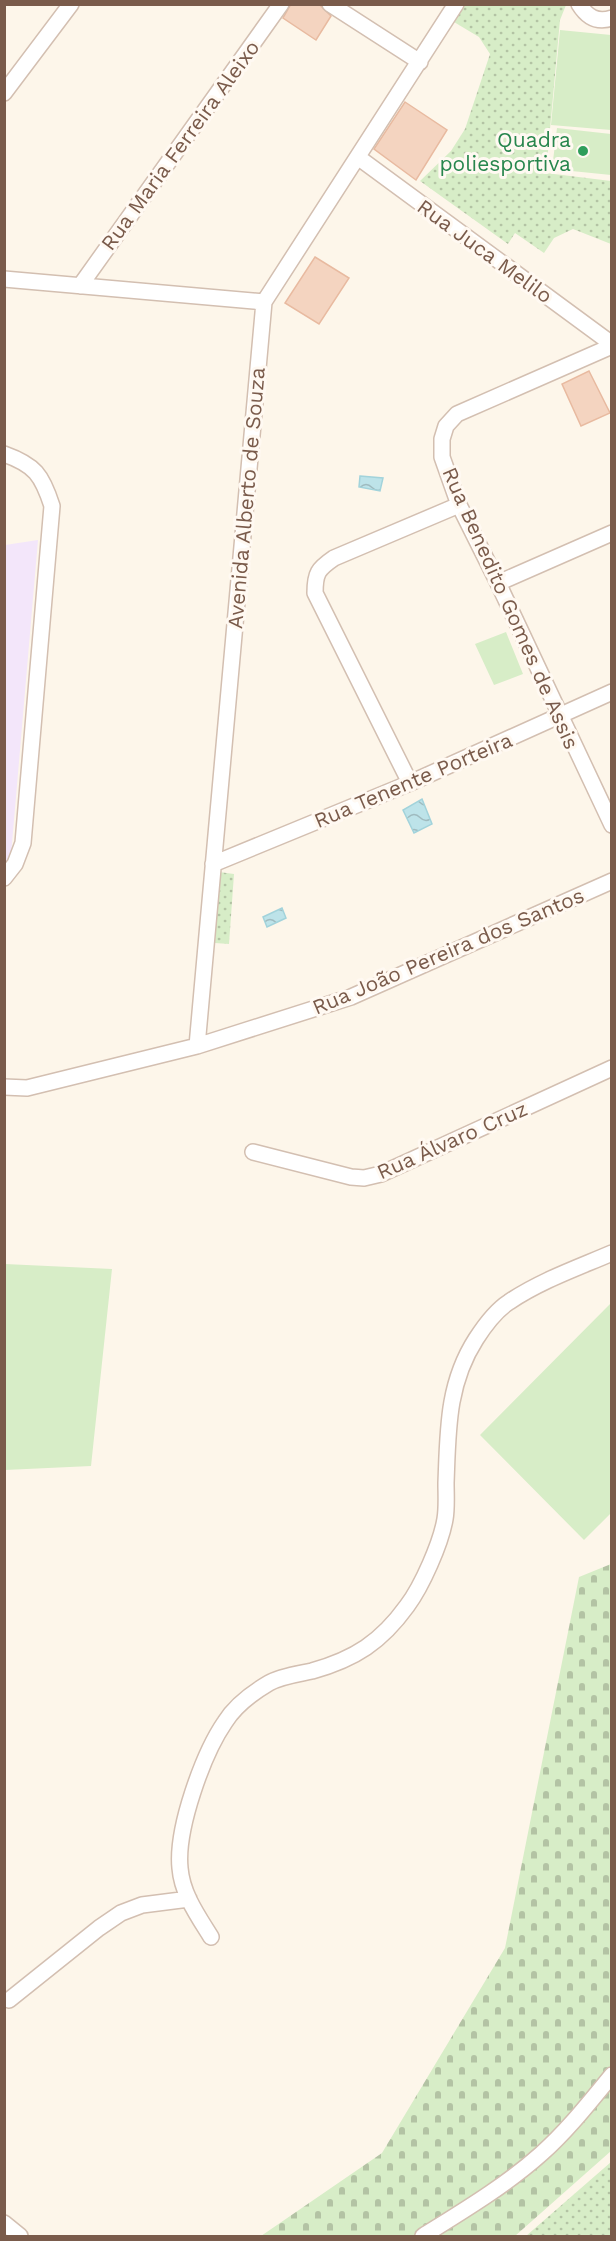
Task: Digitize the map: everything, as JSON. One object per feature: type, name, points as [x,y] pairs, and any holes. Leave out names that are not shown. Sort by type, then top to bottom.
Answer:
[{"type":"street","points":[[4,93],[71,4]]},
{"type":"street","name":"Rua Maria Ferreira Aleixo","points":[[80,286],[281,4]]},
{"type":"street","points":[[330,4],[420,62]]},
{"type":"street","name":"Avenida Alberto de Souza","points":[[197,1046],[264,302],[359,158],[456,4]]},
{"type":"street","points":[[579,4],[589,16],[597,20],[612,18]]},
{"type":"street","name":"Rua Juca Melilo","points":[[359,158],[612,345]]},
{"type":"street","points":[[4,279],[264,302]]},
{"type":"street","name":"Rua Benedito Gomes de Assis","points":[[612,345],[457,414],[446,426],[442,439],[442,457],[459,505],[612,825]]},
{"type":"street","points":[[4,454],[26,462],[44,482],[52,506],[23,843],[15,864],[4,878]]},
{"type":"street","points":[[410,783],[315,593],[315,577],[322,567],[334,558],[459,505]]},
{"type":"street","points":[[498,583],[612,533]]},
{"type":"street","name":"Rua Tenente Porteira","points":[[213,864],[410,783],[612,692]]},
{"type":"street","name":"Rua João Pereira dos Santos","points":[[4,1087],[27,1088],[197,1046],[351,997],[612,881]]},
{"type":"street","name":"Rua Álvaro Cruz","points":[[253,1152],[351,1177],[364,1178],[381,1174],[612,1068]]},
{"type":"street","points":[[211,1937],[189,1899],[180,1868],[181,1840],[188,1805],[211,1747],[225,1721],[246,1698],[271,1682],[333,1665],[361,1652],[386,1631],[408,1605],[435,1552],[446,1519],[448,1422],[453,1387],[466,1353],[485,1324],[508,1303],[545,1282],[612,1253]]},
{"type":"street","points":[[9,2000],[121,1913],[142,1905],[189,1899]]},
{"type":"street","points":[[423,2236],[510,2178],[540,2155],[572,2124],[612,2075]]},
{"type":"street","points":[[4,2223],[20,2236]]},
{"type":"shaded area","points":[[38,540],[11,855],[5,865],[5,545]]},
{"type":"green space","points":[[465,4],[566,5],[560,20],[546,173],[611,181],[611,244],[573,229],[554,238],[544,253],[515,233],[508,244],[420,181],[451,151],[465,129],[490,54],[479,37],[454,22]]},
{"type":"green space","points":[[560,30],[611,35],[611,130],[551,125]]},
{"type":"green space","name":"Quadra poliesportiva","points":[[557,128],[611,134],[611,175],[552,169]]},
{"type":"green space","points":[[506,632],[523,674],[494,685],[475,644]]},
{"type":"green space","points":[[219,872],[234,874],[229,944],[215,943]]},
{"type":"green space","points":[[5,1264],[112,1269],[91,1466],[5,1470]]},
{"type":"green space","points":[[611,1303],[611,1513],[584,1540],[480,1435]]},
{"type":"green space","points":[[611,1564],[611,2151],[515,2236],[261,2236],[382,2153],[505,1948],[579,1577]]},
{"type":"green space","points":[[611,2162],[611,2236],[526,2236]]},
{"type":"water","points":[[360,476],[383,478],[380,491],[359,487]]},
{"type":"water","points":[[422,799],[432,824],[414,833],[403,810]]},
{"type":"water","points":[[282,908],[286,918],[267,927],[263,917]]},
{"type":"building","points":[[291,4],[319,4],[331,16],[316,40],[283,18]]},
{"type":"building","points":[[405,102],[447,130],[416,180],[374,149]]},
{"type":"building","points":[[315,257],[349,278],[319,324],[285,303]]},
{"type":"building","points":[[589,371],[610,413],[581,426],[562,384]]},
{"type":"place","name":"Quadra poliesportiva","points":[[583,151]]}]
